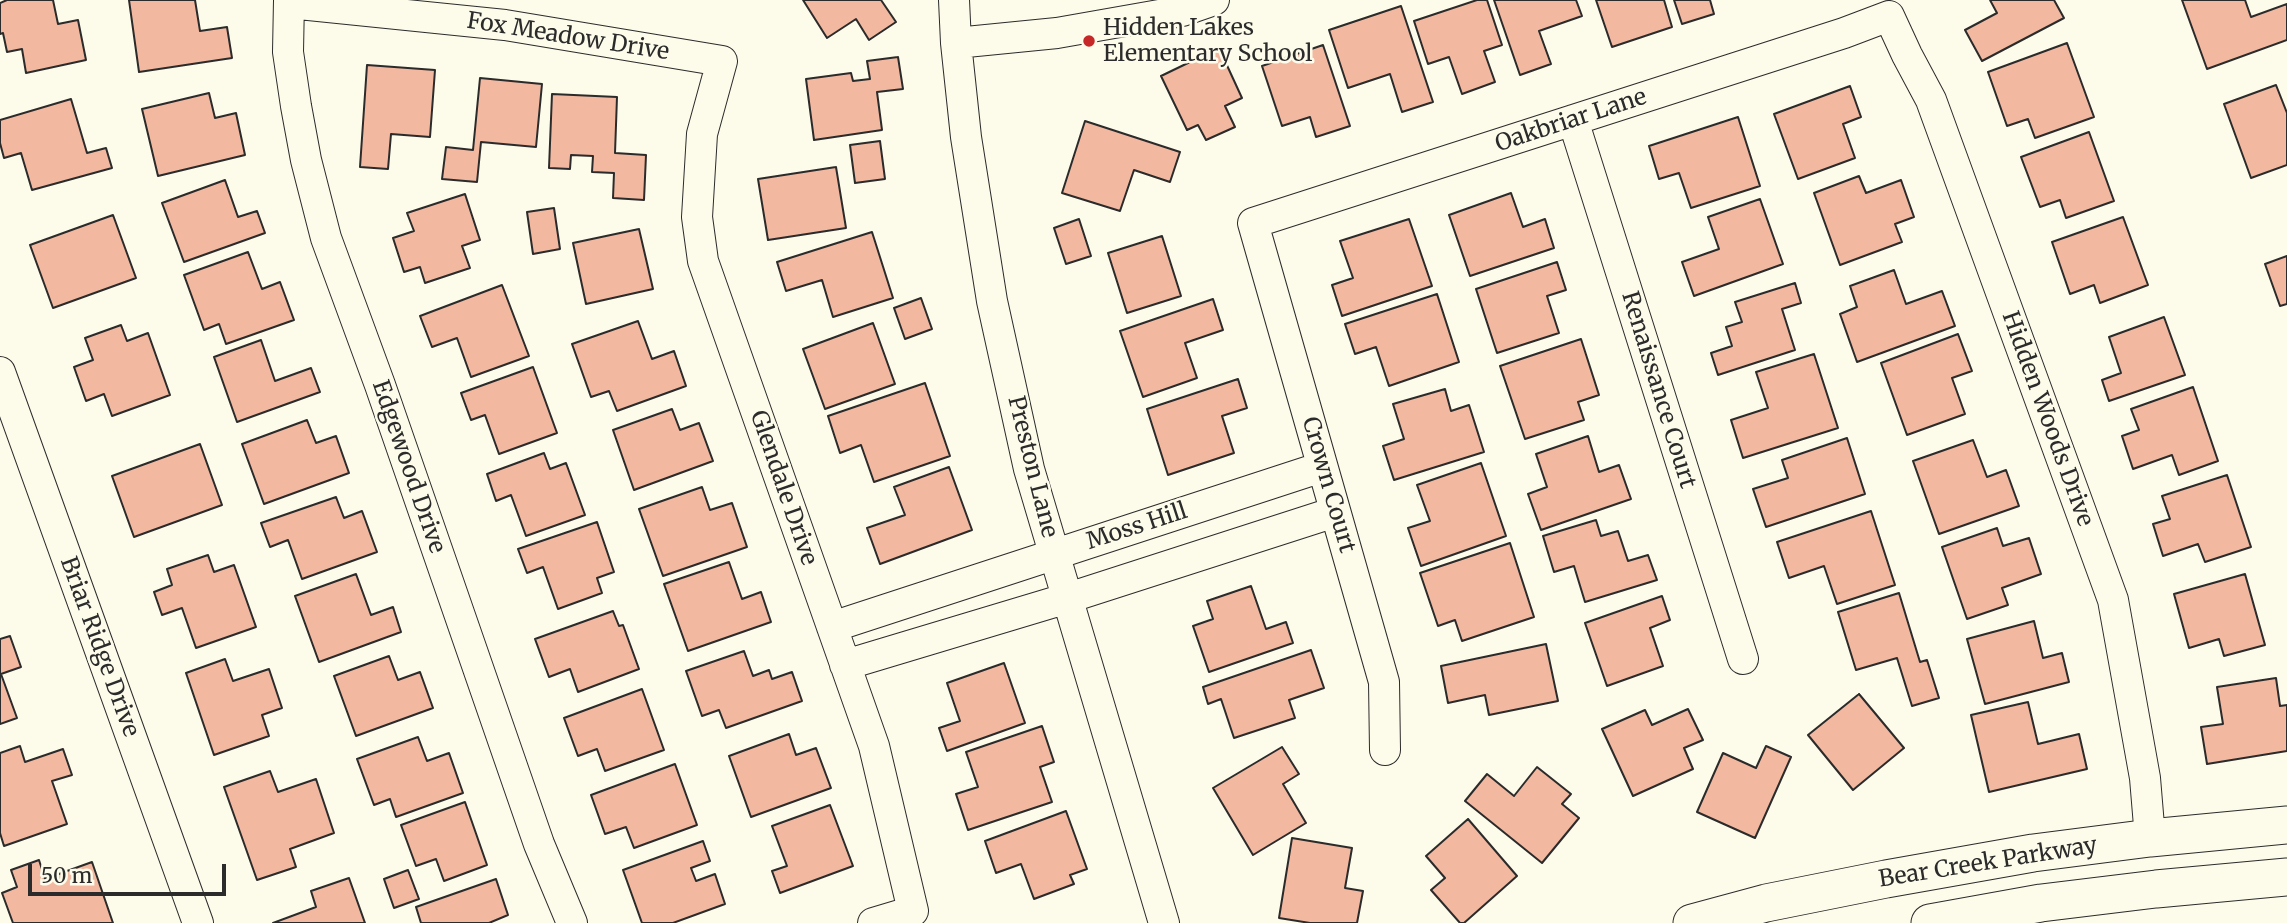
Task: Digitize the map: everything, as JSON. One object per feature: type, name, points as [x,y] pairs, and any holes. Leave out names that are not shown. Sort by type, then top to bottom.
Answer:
[{"type":"main road","name":"Bear Creek Parkway","points":[[1692,923],[1766,904],[1886,879],[2033,853],[2287,825]]},
{"type":"main road","points":[[1930,923],[2079,898],[2287,877]]},
{"type":"street","name":"Preston Lane","points":[[954,0],[966,137],[992,301],[1030,469],[1164,923]]},
{"type":"street","points":[[956,43],[1057,33],[1182,11],[1214,0]]},
{"type":"street","name":"Fox Meadow Drive","points":[[289,2],[505,25],[722,61]]},
{"type":"street","name":"Edgewood Drive","points":[[289,2],[288,52],[296,106],[306,160],[326,238],[380,385],[539,844],[572,923]]},
{"type":"street","name":"Oakbriar Lane","points":[[1253,223],[1844,33],[1889,16]]},
{"type":"street","name":"Hidden Woods Drive","points":[[1889,16],[1930,100],[2113,600],[2145,778],[2150,838]]},
{"type":"street","name":"Glendale Drive","points":[[722,61],[702,134],[697,217],[703,261],[874,746],[913,911],[873,923]]},
{"type":"street","name":"Renaissance Court","points":[[1573,120],[1743,659]]},
{"type":"street","name":"Crown Court","points":[[1253,223],[1384,682],[1385,750]]},
{"type":"street","name":"Briar Ridge Drive","points":[[0,372],[198,923]]},
{"type":"street","name":"Moss Hill","points":[[832,627],[1322,467]]},
{"type":"street","points":[[1205,505],[1220,548]]},
{"type":"street","name":"Moss Hill","points":[[845,665],[1068,598],[1335,512]]},
{"type":"street","points":[[931,594],[946,635]]},
{"type":"building","points":[[7,0],[53,0],[58,24],[78,20],[86,60],[26,73],[22,49],[7,52],[3,33],[0,34],[0,3]]},
{"type":"building","points":[[129,0],[195,0],[200,31],[227,27],[232,58],[139,72]]},
{"type":"building","points":[[803,0],[881,0],[896,22],[869,40],[856,19],[827,38]]},
{"type":"building","points":[[1477,0],[1487,0],[1502,45],[1484,51],[1495,82],[1462,94],[1449,57],[1428,64],[1414,21]]},
{"type":"building","points":[[1494,0],[1576,0],[1582,16],[1539,31],[1551,64],[1520,75]]},
{"type":"building","points":[[1596,0],[1664,0],[1672,27],[1612,47]]},
{"type":"building","points":[[1674,0],[1710,0],[1714,14],[1682,24]]},
{"type":"building","points":[[1990,0],[2054,0],[2064,18],[1982,61],[1965,30],[1997,13]]},
{"type":"building","points":[[2182,0],[2245,0],[2251,17],[2287,4],[2287,40],[2207,69]]},
{"type":"building","points":[[1401,6],[1433,102],[1402,112],[1390,74],[1348,88],[1329,30]]},
{"type":"building","points":[[2067,43],[2094,117],[2035,138],[2028,119],[2007,126],[1988,72]]},
{"type":"building","points":[[1323,45],[1350,126],[1316,137],[1310,117],[1282,126],[1262,66]]},
{"type":"building","points":[[1219,48],[1242,98],[1225,106],[1235,127],[1206,140],[1198,125],[1187,130],[1161,76]]},
{"type":"building","points":[[898,57],[903,89],[877,92],[882,130],[814,140],[806,79],[851,73],[853,81],[870,79],[867,61]]},
{"type":"building","points":[[367,65],[435,70],[430,137],[391,134],[388,169],[360,167]]},
{"type":"building","points":[[480,78],[542,84],[536,147],[481,142],[477,182],[442,179],[446,147],[473,150]]},
{"type":"building","points":[[2276,85],[2287,113],[2287,165],[2251,178],[2224,104]]},
{"type":"building","points":[[1850,86],[1861,117],[1843,124],[1855,158],[1798,179],[1774,114]]},
{"type":"building","points":[[209,93],[215,118],[236,113],[245,155],[158,176],[142,109]]},
{"type":"building","points":[[552,94],[617,97],[615,153],[646,155],[644,200],[613,198],[614,173],[592,172],[593,156],[571,155],[570,169],[549,168]]},
{"type":"building","points":[[71,99],[87,153],[106,148],[112,168],[32,190],[21,153],[4,158],[0,143],[0,120]]},
{"type":"building","points":[[1738,117],[1760,186],[1691,208],[1679,173],[1659,179],[1649,146]]},
{"type":"building","points":[[1085,121],[1180,152],[1170,182],[1134,170],[1120,211],[1062,193]]},
{"type":"building","points":[[2089,132],[2114,201],[2066,218],[2060,200],[2040,207],[2021,157]]},
{"type":"building","points":[[880,141],[885,179],[855,183],[850,145]]},
{"type":"building","points":[[836,167],[846,228],[768,240],[758,179]]},
{"type":"building","points":[[1859,176],[1866,193],[1901,180],[1914,217],[1895,224],[1902,242],[1840,265],[1814,193]]},
{"type":"building","points":[[225,180],[238,217],[257,211],[265,233],[184,262],[162,203]]},
{"type":"building","points":[[1511,193],[1523,227],[1545,219],[1554,248],[1470,276],[1449,215]]},
{"type":"building","points":[[465,194],[480,240],[462,246],[470,268],[425,283],[420,267],[404,272],[393,238],[414,231],[407,213]]},
{"type":"building","points":[[1760,199],[1783,264],[1694,296],[1682,262],[1719,249],[1708,217]]},
{"type":"building","points":[[554,208],[560,249],[533,254],[527,212]]},
{"type":"building","points":[[113,215],[136,278],[53,308],[30,245]]},
{"type":"building","points":[[2123,217],[2148,285],[2100,303],[2094,285],[2070,294],[2052,242]]},
{"type":"building","points":[[1079,219],[1091,256],[1066,264],[1054,228]]},
{"type":"building","points":[[1409,219],[1432,286],[1342,316],[1332,285],[1353,278],[1340,241]]},
{"type":"building","points":[[639,229],[653,289],[586,304],[573,243]]},
{"type":"building","points":[[872,232],[893,298],[833,317],[822,280],[786,291],[777,262]]},
{"type":"building","points":[[1162,236],[1181,296],[1127,313],[1108,253]]},
{"type":"building","points":[[248,252],[262,289],[280,282],[294,320],[226,344],[219,324],[204,330],[184,275]]},
{"type":"building","points":[[2287,256],[2287,304],[2280,306],[2265,264]]},
{"type":"building","points":[[1557,262],[1566,290],[1547,296],[1559,333],[1497,353],[1476,289]]},
{"type":"building","points":[[1894,270],[1906,304],[1942,291],[1955,326],[1857,362],[1840,314],[1857,307],[1850,286]]},
{"type":"building","points":[[1795,283],[1801,303],[1782,309],[1795,350],[1718,375],[1711,353],[1732,346],[1726,327],[1742,322],[1735,302]]},
{"type":"building","points":[[502,285],[529,356],[471,377],[457,338],[432,347],[420,316]]},
{"type":"building","points":[[1437,294],[1459,362],[1389,386],[1376,347],[1355,354],[1345,324]]},
{"type":"building","points":[[921,298],[932,329],[905,339],[894,308]]},
{"type":"building","points":[[1213,299],[1223,330],[1185,343],[1197,378],[1143,397],[1120,331]]},
{"type":"building","points":[[2164,317],[2185,375],[2109,401],[2102,380],[2121,373],[2109,337]]},
{"type":"building","points":[[638,321],[652,359],[674,351],[686,386],[617,411],[609,391],[591,397],[572,344]]},
{"type":"building","points":[[873,323],[895,384],[825,409],[803,349]]},
{"type":"building","points":[[121,325],[127,341],[148,333],[170,395],[112,416],[104,394],[86,401],[74,367],[93,360],[85,338]]},
{"type":"building","points":[[1958,334],[1972,371],[1952,378],[1965,414],[1907,435],[1881,363]]},
{"type":"building","points":[[1581,339],[1599,395],[1578,402],[1584,420],[1525,439],[1500,366]]},
{"type":"building","points":[[261,340],[275,381],[311,368],[320,392],[237,422],[214,357]]},
{"type":"building","points":[[1814,354],[1838,428],[1743,458],[1731,420],[1768,408],[1756,372]]},
{"type":"building","points":[[533,367],[557,433],[499,454],[485,415],[471,420],[461,393]]},
{"type":"building","points":[[1238,379],[1247,408],[1222,416],[1234,453],[1168,475],[1147,409]]},
{"type":"building","points":[[925,383],[950,456],[874,482],[861,445],[840,453],[828,416]]},
{"type":"building","points":[[2193,387],[2218,461],[2179,475],[2172,455],[2133,469],[2122,436],[2139,430],[2131,409]]},
{"type":"building","points":[[1445,389],[1451,411],[1469,405],[1484,452],[1394,480],[1383,446],[1404,439],[1393,404]]},
{"type":"building","points":[[672,409],[680,430],[699,423],[713,461],[634,490],[613,430]]},
{"type":"building","points":[[307,420],[316,443],[336,436],[349,473],[264,504],[242,444]]},
{"type":"building","points":[[1588,436],[1599,472],[1619,465],[1631,499],[1541,530],[1528,494],[1547,487],[1536,454]]},
{"type":"building","points":[[1847,438],[1865,494],[1766,527],[1753,489],[1788,478],[1782,460]]},
{"type":"building","points":[[1973,440],[1987,477],[2006,470],[2019,506],[1939,534],[1913,461]]},
{"type":"building","points":[[200,444],[222,505],[134,537],[112,476]]},
{"type":"building","points":[[544,453],[550,469],[566,463],[585,515],[526,536],[511,495],[496,501],[487,474]]},
{"type":"building","points":[[1481,463],[1506,536],[1421,566],[1408,528],[1430,521],[1417,485]]},
{"type":"building","points":[[949,467],[972,530],[880,564],[867,528],[905,515],[894,487]]},
{"type":"building","points":[[2227,475],[2251,547],[2205,562],[2198,544],[2163,556],[2153,524],[2170,519],[2162,496]]},
{"type":"building","points":[[702,487],[710,510],[732,503],[747,547],[663,576],[639,509]]},
{"type":"building","points":[[336,497],[344,518],[362,511],[377,552],[302,579],[288,540],[270,547],[261,523]]},
{"type":"building","points":[[1871,511],[1895,585],[1837,604],[1824,566],[1789,578],[1777,542]]},
{"type":"building","points":[[1596,520],[1601,536],[1618,531],[1628,561],[1648,555],[1657,580],[1585,602],[1574,566],[1554,572],[1543,536]]},
{"type":"building","points":[[597,522],[614,572],[597,578],[602,593],[558,609],[543,567],[527,573],[518,549]]},
{"type":"building","points":[[1997,528],[2003,546],[2029,538],[2041,574],[2002,588],[2008,605],[1967,619],[1942,547]]},
{"type":"building","points":[[1510,543],[1534,617],[1462,641],[1455,620],[1438,626],[1420,573]]},
{"type":"building","points":[[208,555],[214,572],[234,565],[256,627],[196,648],[182,608],[162,615],[154,592],[172,585],[167,569]]},
{"type":"building","points":[[729,562],[742,599],[761,592],[771,622],[688,651],[664,584]]},
{"type":"building","points":[[356,574],[371,615],[393,607],[401,632],[319,662],[295,596]]},
{"type":"building","points":[[2245,574],[2265,645],[2224,656],[2219,639],[2189,648],[2174,594]]},
{"type":"building","points":[[1251,586],[1266,629],[1286,622],[1293,643],[1209,672],[1193,626],[1213,619],[1207,601]]},
{"type":"building","points":[[1899,593],[1920,662],[1927,660],[1939,698],[1912,706],[1897,658],[1856,670],[1838,612]]},
{"type":"building","points":[[1662,596],[1670,620],[1650,628],[1663,666],[1607,686],[1585,623]]},
{"type":"building","points":[[613,611],[619,626],[623,625],[639,669],[578,692],[570,669],[549,677],[535,639]]},
{"type":"building","points":[[2034,621],[2043,658],[2062,653],[2069,682],[1985,704],[1967,639]]},
{"type":"building","points":[[10,636],[21,667],[1,674],[17,718],[0,724],[0,639]]},
{"type":"building","points":[[1546,644],[1558,701],[1489,715],[1485,695],[1448,703],[1441,666]]},
{"type":"building","points":[[1311,650],[1324,688],[1289,700],[1295,718],[1234,738],[1221,699],[1208,704],[1203,687]]},
{"type":"building","points":[[744,651],[753,676],[769,670],[772,679],[792,672],[802,701],[726,728],[719,710],[702,716],[686,671]]},
{"type":"building","points":[[389,656],[398,680],[420,672],[433,708],[356,736],[334,676]]},
{"type":"building","points":[[225,659],[233,681],[269,669],[282,708],[262,715],[269,736],[214,755],[186,673]]},
{"type":"building","points":[[1004,663],[1025,723],[947,751],[939,728],[960,721],[947,683]]},
{"type":"building","points":[[2276,678],[2280,706],[2287,705],[2287,751],[2207,764],[2201,727],[2223,724],[2217,687]]},
{"type":"building","points":[[642,689],[664,750],[605,771],[597,749],[578,756],[564,718]]},
{"type":"building","points":[[1859,694],[1904,748],[1853,790],[1808,735]]},
{"type":"building","points":[[2028,702],[2038,744],[2079,734],[2087,769],[1989,792],[1971,715]]},
{"type":"building","points":[[1688,709],[1703,740],[1684,748],[1693,769],[1633,796],[1602,729],[1645,710],[1652,725]]},
{"type":"building","points":[[1042,726],[1054,762],[1040,767],[1052,802],[968,830],[956,794],[978,787],[966,752]]},
{"type":"building","points":[[789,734],[796,755],[816,748],[831,788],[751,817],[729,756]]},
{"type":"building","points":[[418,737],[427,761],[449,753],[463,793],[396,817],[390,799],[374,805],[357,759]]},
{"type":"building","points":[[20,746],[25,762],[63,749],[72,775],[52,781],[67,824],[4,846],[0,833],[0,753]]},
{"type":"building","points":[[1766,746],[1791,757],[1755,838],[1697,812],[1723,753],[1756,768]]},
{"type":"building","points":[[1282,747],[1299,774],[1283,784],[1306,823],[1253,855],[1213,788]]},
{"type":"building","points":[[675,764],[697,825],[634,848],[626,827],[605,834],[591,795]]},
{"type":"building","points":[[1537,767],[1571,794],[1562,804],[1579,818],[1542,863],[1465,801],[1487,774],[1514,796]]},
{"type":"building","points":[[270,771],[278,792],[316,779],[334,833],[290,849],[296,867],[257,880],[224,787]]},
{"type":"building","points":[[465,802],[487,865],[444,881],[436,859],[416,866],[401,825]]},
{"type":"building","points":[[830,805],[853,866],[780,893],[772,871],[787,866],[772,826]]},
{"type":"building","points":[[1066,811],[1087,869],[1070,875],[1074,884],[1034,899],[1021,864],[996,873],[985,841]]},
{"type":"building","points":[[1468,819],[1517,876],[1464,923],[1460,923],[1431,890],[1445,878],[1426,856]]},
{"type":"building","points":[[1292,838],[1352,848],[1345,888],[1363,891],[1357,923],[1310,923],[1279,918]]},
{"type":"building","points":[[703,841],[710,861],[691,868],[696,881],[715,874],[725,904],[673,923],[642,923],[623,870]]},
{"type":"building","points":[[39,860],[45,879],[92,862],[113,923],[13,923],[2,893],[17,887],[11,870]]},
{"type":"building","points":[[408,870],[419,899],[394,908],[384,879]]},
{"type":"building","points":[[349,878],[365,923],[273,923],[316,907],[311,891]]},
{"type":"building","points":[[496,879],[508,915],[489,923],[421,923],[416,907]]},
{"type":"place","name":"Hidden Lakes Elementary School","points":[[1089,41]]}]
